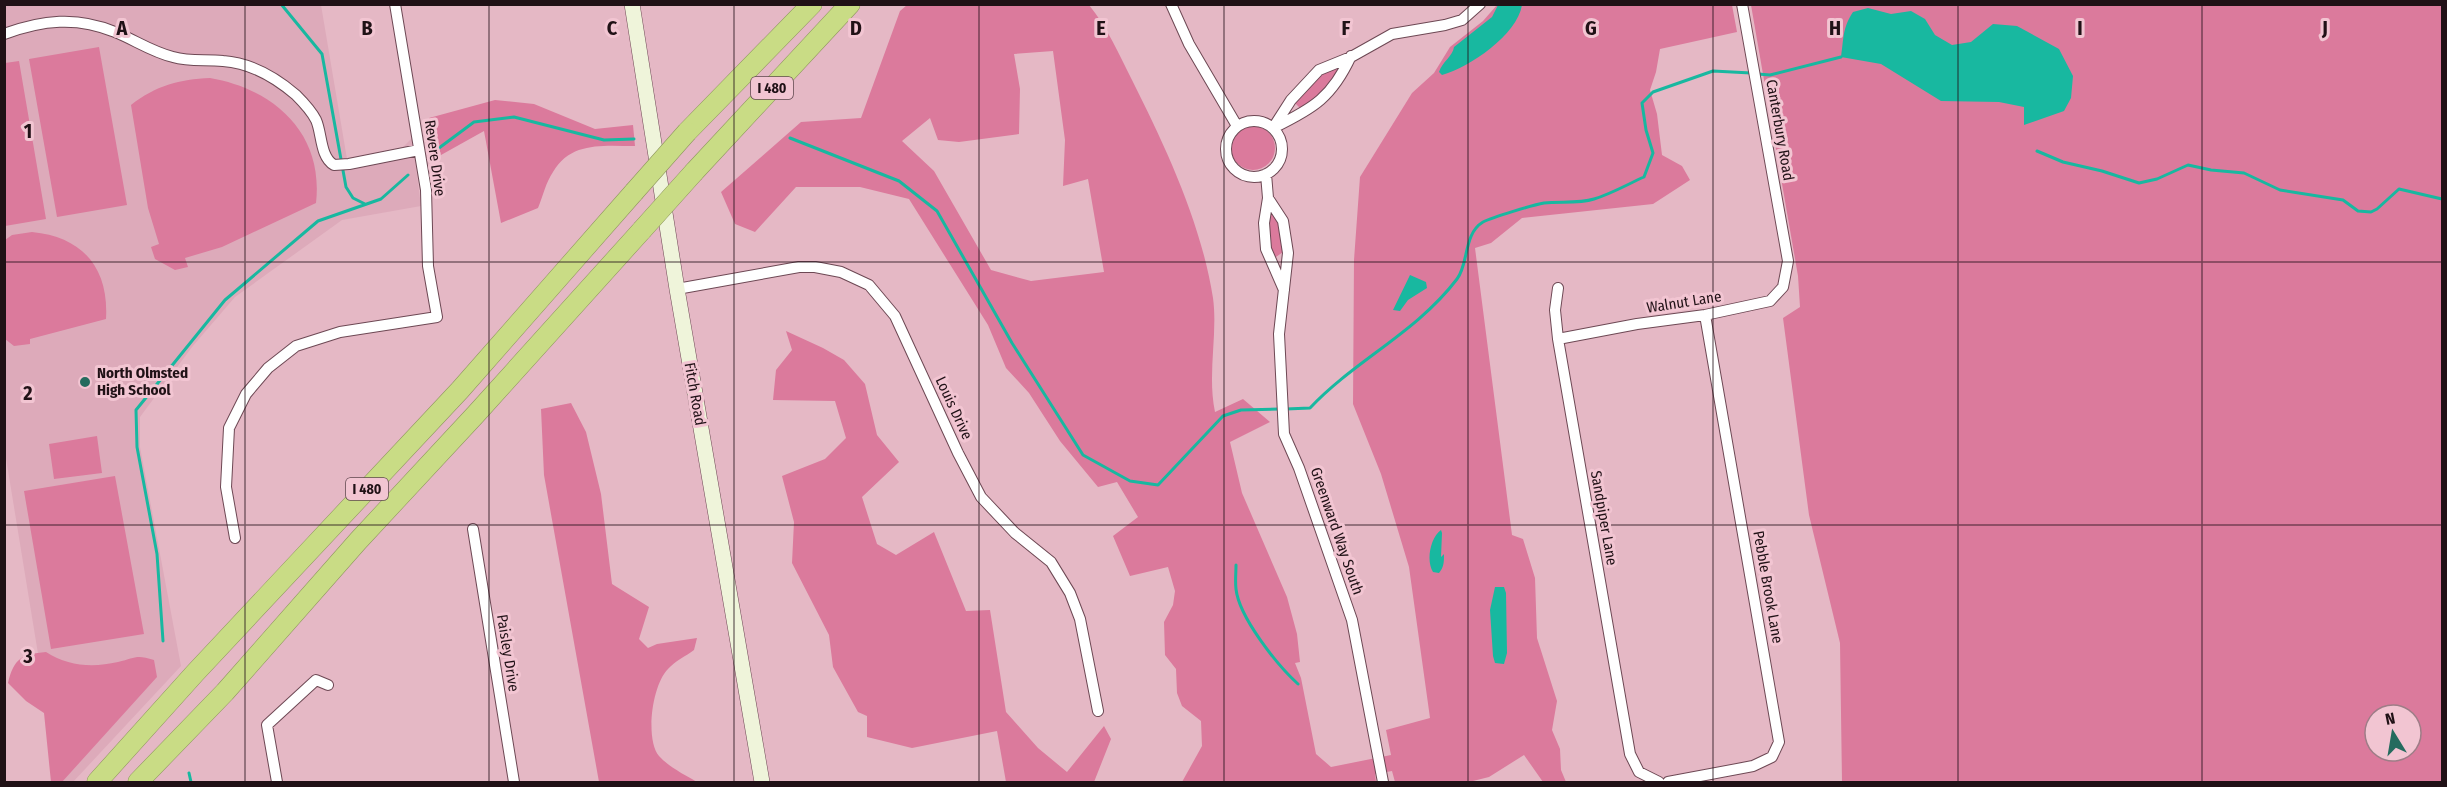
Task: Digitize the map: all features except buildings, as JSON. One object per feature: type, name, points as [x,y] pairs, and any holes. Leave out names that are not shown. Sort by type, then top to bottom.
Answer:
[{"type":"highway","name":"I 480","points":[[97,783],[195,673],[460,390],[687,132],[812,4]]},
{"type":"highway","name":"I 480","points":[[138,783],[225,692],[358,541],[850,4]]},
{"type":"street","name":"Revere Drive","points":[[235,538],[226,487],[229,428],[246,394],[268,368],[296,346],[340,332],[437,317],[428,266],[426,190],[395,4]]},
{"type":"street","name":"Fitch Road","points":[[632,4],[677,289],[762,783]]},
{"type":"street","points":[[1273,128],[1291,100],[1319,70],[1392,34],[1462,20],[1480,4]]},
{"type":"street","name":"Canterbury Road","points":[[1742,4],[1788,261]]},
{"type":"street","points":[[1169,5],[1188,44],[1237,126]]},
{"type":"street","points":[[4,34],[34,24],[70,21],[114,31],[148,49],[177,58],[225,61],[256,70],[286,87],[308,107],[320,131],[327,158],[331,164],[342,165],[419,150]]},
{"type":"street","points":[[1273,128],[1303,113],[1323,99],[1340,79],[1351,56]]},
{"type":"street","points":[[1255,121],[1273,128],[1278,135],[1281,153],[1273,169],[1257,176],[1239,173],[1227,159],[1226,141],[1237,126],[1255,121]]},
{"type":"street","name":"Greenward Way South","points":[[1266,174],[1268,198],[1264,223],[1266,249],[1284,290]]},
{"type":"street","name":"Greenward Way South","points":[[1268,198],[1283,221],[1288,253],[1279,334],[1284,434],[1299,468],[1352,620],[1383,783]]},
{"type":"street","name":"Walnut Lane","points":[[1558,339],[1637,324],[1705,315],[1770,301],[1784,287],[1788,261]]},
{"type":"street","name":"Louis Drive","points":[[677,289],[799,267],[815,267],[841,272],[869,285],[895,316],[958,453],[981,497],[1015,533],[1051,562],[1070,592],[1080,619],[1098,711]]},
{"type":"street","name":"Sandpiper Lane","points":[[1558,288],[1555,310],[1558,339],[1630,754],[1639,772],[1659,783]]},
{"type":"street","name":"Pebble Brook Lane","points":[[1668,783],[1753,766],[1772,757],[1779,742],[1705,315]]},
{"type":"street","name":"Paisley Drive","points":[[473,529],[514,783]]},
{"type":"street","points":[[277,783],[267,725],[316,680],[328,685]]},
{"type":"shaded area","name":"North Olmsted High School","points":[[4,5],[321,5],[347,159],[401,149],[412,138],[421,206],[342,220],[235,297],[192,347],[140,417],[140,447],[181,666],[73,782],[59,782],[5,452]]},
{"type":"shaded area","points":[[907,5],[1089,5],[1107,32],[1169,159],[1200,241],[1213,298],[1212,383],[1215,412],[1243,399],[1270,422],[1230,442],[1242,493],[1287,597],[1297,634],[1300,662],[1295,663],[1301,678],[1316,754],[1331,767],[1391,755],[1386,730],[1430,718],[1409,567],[1381,474],[1353,404],[1354,260],[1360,177],[1412,93],[1434,73],[1450,47],[1483,21],[1497,5],[1732,5],[1737,32],[1660,49],[1650,90],[1657,114],[1662,155],[1682,166],[1690,180],[1653,204],[1522,218],[1491,243],[1475,248],[1512,535],[1523,539],[1535,578],[1537,638],[1557,701],[1552,730],[1560,749],[1561,770],[1566,782],[1543,782],[1524,755],[1489,777],[1469,782],[1395,782],[1392,771],[1375,774],[1376,782],[1182,782],[1202,746],[1201,721],[1182,706],[1177,693],[1176,669],[1165,655],[1164,622],[1173,605],[1175,591],[1168,567],[1130,576],[1113,536],[1138,517],[1117,482],[1098,487],[1060,441],[1029,393],[1006,368],[988,325],[909,199],[860,187],[796,187],[755,232],[735,224],[721,192],[801,122],[861,118],[900,11]],"holes":[[[1053,51],[1065,140],[1063,186],[1088,179],[1104,272],[1031,281],[991,270],[934,171],[902,141],[930,118],[938,140],[959,142],[1019,134],[1020,89],[1014,54]]]},
{"type":"shaded area","points":[[1498,5],[1522,5],[1511,27],[1491,48],[1466,65],[1442,75],[1439,72],[1440,68],[1454,47],[1492,17]]},
{"type":"shaded area","points":[[1751,5],[2442,5],[2442,782],[1842,782],[1840,643],[1809,515],[1783,318],[1800,307],[1798,276]]},
{"type":"shaded area","points":[[1868,8],[1891,14],[1911,11],[1925,19],[1935,35],[1952,45],[1971,42],[1993,24],[2017,26],[2059,49],[2073,76],[2071,98],[2064,111],[2024,125],[2024,107],[1999,102],[1941,101],[1881,64],[1841,57],[1849,18],[1853,12]]},
{"type":"shaded area","points":[[99,47],[127,205],[57,217],[29,59]]},
{"type":"shaded area","points":[[19,61],[46,219],[5,226],[5,63]]},
{"type":"shaded area","points":[[1335,66],[1341,68],[1329,88],[1304,109],[1300,108],[1295,103],[1320,75]]},
{"type":"shaded area","points":[[210,78],[255,92],[290,118],[303,136],[312,155],[316,178],[316,203],[222,247],[185,258],[188,267],[175,270],[155,259],[151,247],[159,244],[148,208],[131,105],[159,88],[188,80]]},
{"type":"shaded area","points":[[495,100],[534,104],[595,129],[633,125],[635,146],[589,147],[569,155],[560,162],[551,176],[538,208],[501,223],[484,131],[441,155],[429,118]]},
{"type":"shaded area","points":[[1253,126],[1269,132],[1275,148],[1269,164],[1253,170],[1237,164],[1231,148],[1237,132]]},
{"type":"shaded area","points":[[1270,209],[1279,223],[1283,252],[1276,257],[1273,255],[1268,235]]},
{"type":"shaded area","points":[[32,232],[66,241],[79,248],[89,258],[103,285],[106,319],[30,339],[30,344],[14,346],[5,339],[5,240],[12,235]]},
{"type":"shaded area","points":[[1410,275],[1426,282],[1427,288],[1408,300],[1400,311],[1393,310]]},
{"type":"shaded area","points":[[786,331],[844,360],[865,384],[877,435],[899,462],[862,497],[877,544],[896,555],[934,532],[966,611],[990,610],[1006,712],[1038,748],[1067,772],[1104,726],[1111,739],[1094,782],[1006,782],[997,731],[912,748],[867,737],[867,716],[858,712],[833,667],[829,635],[792,563],[794,522],[782,476],[825,459],[846,438],[835,401],[773,400],[776,370],[792,350]]},
{"type":"shaded area","points":[[571,403],[586,432],[601,494],[612,584],[649,607],[639,639],[648,648],[657,644],[697,638],[694,650],[668,669],[662,677],[654,699],[651,725],[652,737],[659,756],[697,782],[599,782],[544,475],[541,409]]},
{"type":"shaded area","points":[[97,436],[102,473],[54,479],[49,444]]},
{"type":"shaded area","points":[[115,476],[144,634],[51,649],[24,491]]},
{"type":"shaded area","points":[[1441,530],[1441,557],[1444,554],[1444,560],[1439,573],[1433,572],[1430,556],[1434,538]]},
{"type":"shaded area","points":[[1495,587],[1504,587],[1506,593],[1507,653],[1504,664],[1495,663],[1493,656],[1490,610]]},
{"type":"shaded area","points":[[46,652],[54,657],[80,665],[108,664],[136,657],[148,658],[154,660],[157,677],[62,782],[51,782],[44,713],[26,701],[8,683],[13,668],[20,659],[31,654]]},
{"type":"waterway","points":[[281,4],[322,54],[346,187],[353,198],[365,204]]},
{"type":"waterway","points":[[1758,74],[1770,75],[1841,57]]},
{"type":"waterway","points":[[1286,409],[1310,408],[1346,375],[1404,331],[1441,298],[1461,273],[1472,234],[1483,222],[1544,203],[1594,199],[1644,177],[1653,153],[1646,130],[1642,103],[1653,92],[1713,71],[1751,73]]},
{"type":"waterway","points":[[435,151],[474,122],[514,117],[604,140],[634,139]]},
{"type":"waterway","points":[[790,138],[899,181],[937,211],[1012,343],[1083,455],[1130,481],[1158,485],[1223,416],[1241,410],[1279,409]]},
{"type":"waterway","points":[[2037,151],[2063,162],[2139,183],[2157,179],[2188,165],[2244,173],[2280,190],[2343,200],[2358,211],[2371,212],[2377,209],[2399,189],[2442,199]]},
{"type":"waterway","points":[[163,641],[157,554],[137,447],[136,410],[225,300],[318,221],[381,199],[408,175]]},
{"type":"waterway","points":[[1236,565],[1236,589],[1244,613],[1260,640],[1298,684]]},
{"type":"waterway","points":[[189,773],[191,782]]},
{"type":"place","name":"North Olmsted High School","points":[[85,382]]}]
